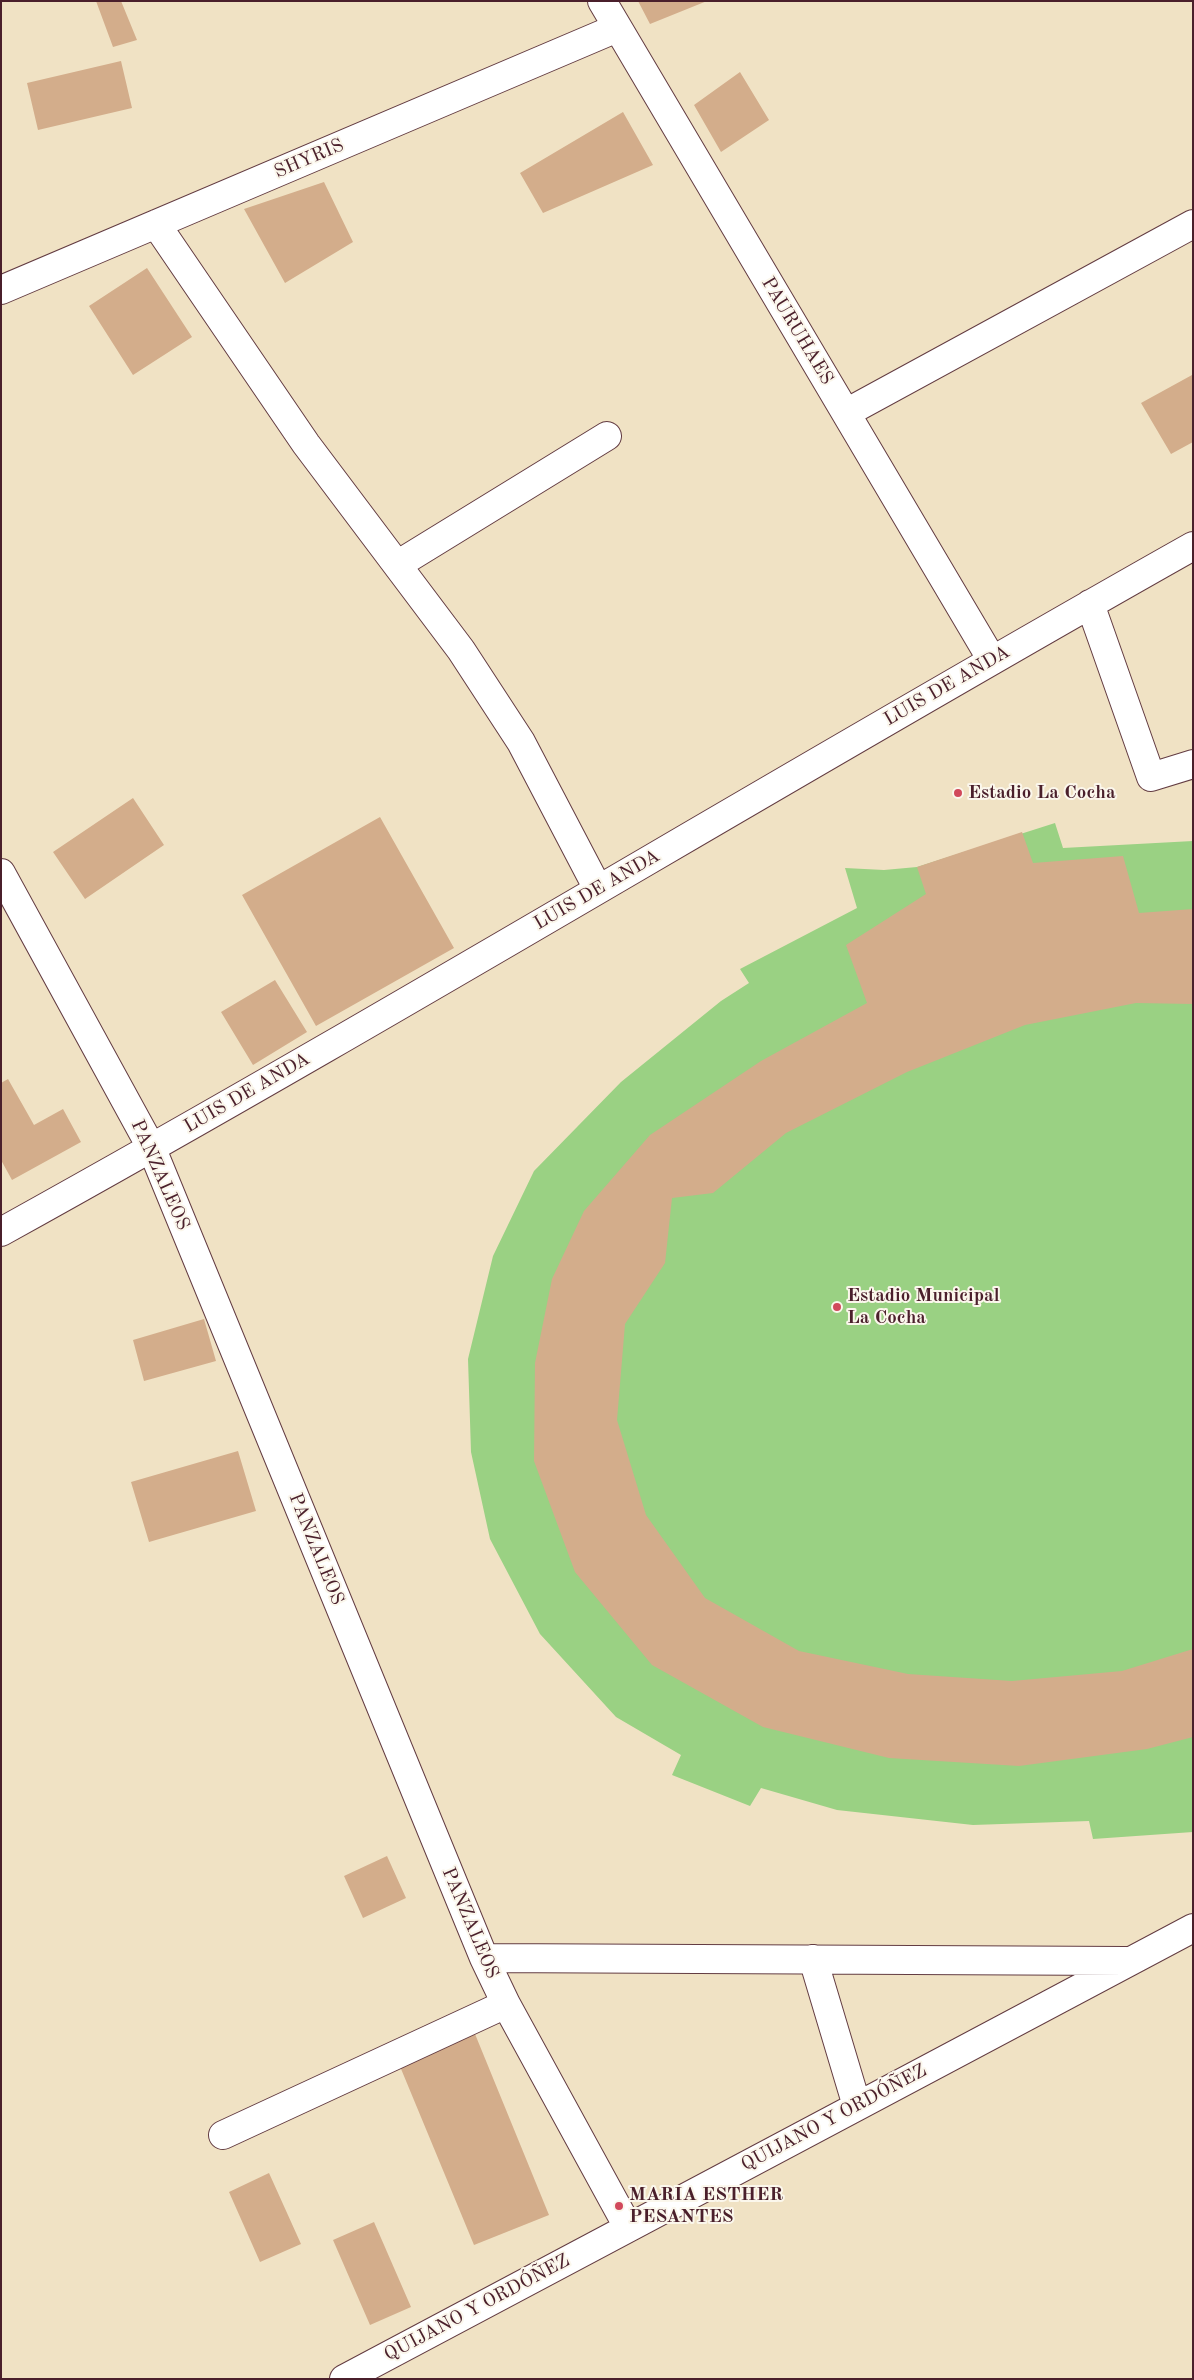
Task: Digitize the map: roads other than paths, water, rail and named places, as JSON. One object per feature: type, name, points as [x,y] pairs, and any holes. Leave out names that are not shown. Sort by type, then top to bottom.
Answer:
[{"type":"street","name":"PAURUHAES","points":[[602,1],[992,660]]},
{"type":"street","name":"SHYRIS","points":[[1,290],[617,28]]},
{"type":"street","points":[[156,224],[306,444],[461,650],[521,742],[598,889]]},
{"type":"street","points":[[846,413],[1193,224]]},
{"type":"street","points":[[397,565],[607,436]]},
{"type":"street","name":"LUIS DE ANDA","points":[[1,1232],[152,1149],[992,660],[1192,549]]},
{"type":"street","points":[[1090,604],[1150,777],[1193,764]]},
{"type":"street","name":"PANZALEOS","points":[[1,872],[152,1149],[484,1958],[506,2004],[628,2227]]},
{"type":"street","name":"QUIJANO Y ORDÓÑEZ","points":[[344,2379],[1193,1928]]},
{"type":"street","points":[[484,1958],[1130,1962]]},
{"type":"street","points":[[813,1959],[857,2106]]},
{"type":"street","points":[[223,2135],[506,2004]]},
{"type":"place","name":"Estadio La Cocha","points":[[958,793]]},
{"type":"place","name":"Estadio Municipal La Cocha","points":[[837,1307]]},
{"type":"place","name":"MARIA ESTHER PESANTES","points":[[619,2206]]}]
